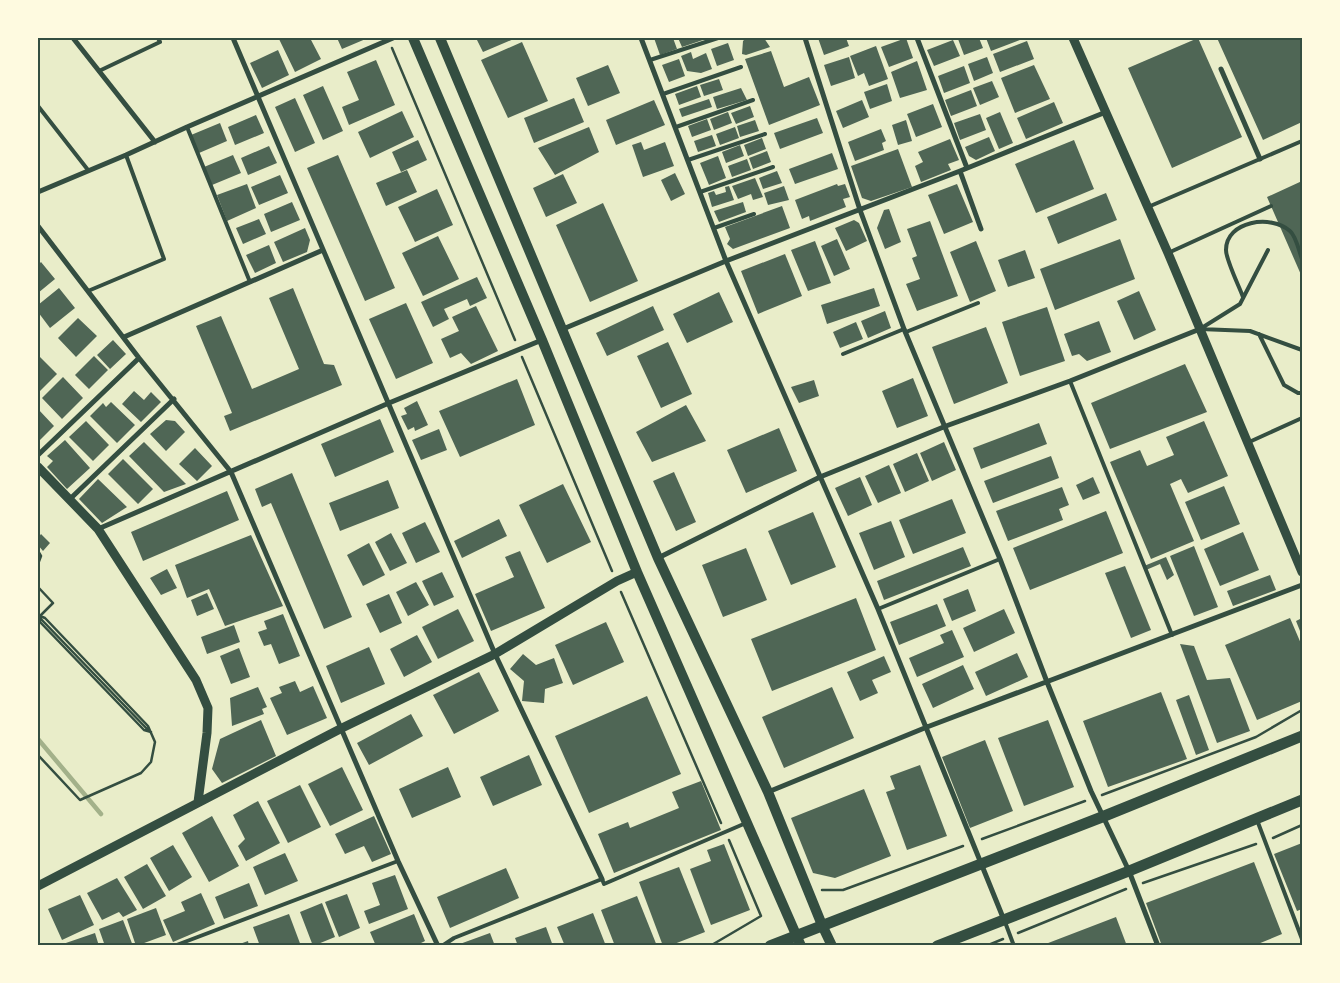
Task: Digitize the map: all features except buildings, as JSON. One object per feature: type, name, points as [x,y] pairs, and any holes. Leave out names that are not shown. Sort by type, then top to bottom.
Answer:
[{"type":"main road","points":[[413,38],[542,340],[637,572],[798,941]]},
{"type":"main road","points":[[440,38],[658,558],[768,792],[832,946]]},
{"type":"main road","points":[[770,946],[798,941],[822,925],[1102,817],[1302,736]]},
{"type":"main road","points":[[937,946],[1257,820],[1302,800]]},
{"type":"street","points":[[73,38],[154,142]]},
{"type":"street","points":[[233,38],[495,654],[602,880]]},
{"type":"street","points":[[38,192],[126,156],[187,127],[391,38]]},
{"type":"street","points":[[642,38],[726,261],[878,609],[1004,920]]},
{"type":"street","points":[[805,38],[860,210],[905,331],[1000,559],[1094,798],[1129,871],[1158,946]]},
{"type":"street","points":[[917,38],[967,168]]},
{"type":"street","points":[[1073,38],[1168,253],[1302,572]]},
{"type":"street","points":[[1221,68],[1260,159]]},
{"type":"street","points":[[562,329],[726,261],[960,171],[1106,112]]},
{"type":"street","points":[[960,171],[981,229]]},
{"type":"street","points":[[38,226],[139,358],[231,472],[398,861],[438,946]]},
{"type":"street","points":[[124,337],[324,250]]},
{"type":"street","points":[[658,558],[820,477],[946,426],[1070,381],[1200,329]]},
{"type":"street","points":[[98,529],[389,403],[542,340]]},
{"type":"street","points":[[38,455],[139,358]]},
{"type":"street","points":[[70,499],[174,399]]},
{"type":"street","points":[[38,467],[98,529],[196,680],[208,708],[207,733],[198,802]]},
{"type":"street","points":[[38,886],[342,728],[495,654],[616,581],[637,572]]},
{"type":"street","points":[[768,792],[927,728],[1302,586]]},
{"type":"lane","points":[[99,71],[160,42],[158,38]]},
{"type":"lane","points":[[650,60],[718,38]]},
{"type":"lane","points":[[663,94],[741,67]]},
{"type":"lane","points":[[676,127],[753,100]]},
{"type":"lane","points":[[38,106],[88,170]]},
{"type":"lane","points":[[187,127],[250,282]]},
{"type":"lane","points":[[688,160],[765,134]]},
{"type":"lane","points":[[1148,207],[1302,141]]},
{"type":"lane","points":[[88,292],[164,259],[126,156]]},
{"type":"lane","points":[[700,192],[774,167]]},
{"type":"lane","points":[[1168,253],[1271,206]]},
{"type":"lane","points":[[714,228],[754,214]]},
{"type":"lane","points":[[1243,297],[1226,252],[1228,238],[1236,229],[1257,222],[1274,223],[1291,232],[1302,259]]},
{"type":"lane","points":[[1200,329],[1240,304],[1268,250]]},
{"type":"lane","points":[[843,354],[978,303]]},
{"type":"lane","points":[[1200,329],[1250,331],[1302,350]]},
{"type":"lane","points":[[1259,334],[1284,386],[1302,393]]},
{"type":"lane","points":[[1070,381],[1172,635]]},
{"type":"lane","points":[[1247,443],[1302,418]]},
{"type":"lane","points":[[878,609],[1000,559]]},
{"type":"lane","points":[[1257,820],[1302,939]]},
{"type":"lane","points":[[442,946],[454,938],[602,880],[604,884],[748,823]]},
{"type":"lane","points":[[174,946],[398,861]]},
{"type":"lane","points":[[1004,920],[1014,946]]},
{"type":"lane","points":[[1297,926],[1302,924]]},
{"type":"path","points":[[391,38],[616,581],[761,916],[710,946]]},
{"type":"path","points":[[38,551],[41,556],[38,564]]},
{"type":"path","points":[[38,587],[53,603],[38,617],[152,733],[155,742],[150,762],[141,773],[93,796],[80,800],[38,754]]},
{"type":"path","points":[[822,890],[844,890],[1094,798],[1256,737],[1302,710]]},
{"type":"waterway","points":[[38,739],[101,814]]}]
